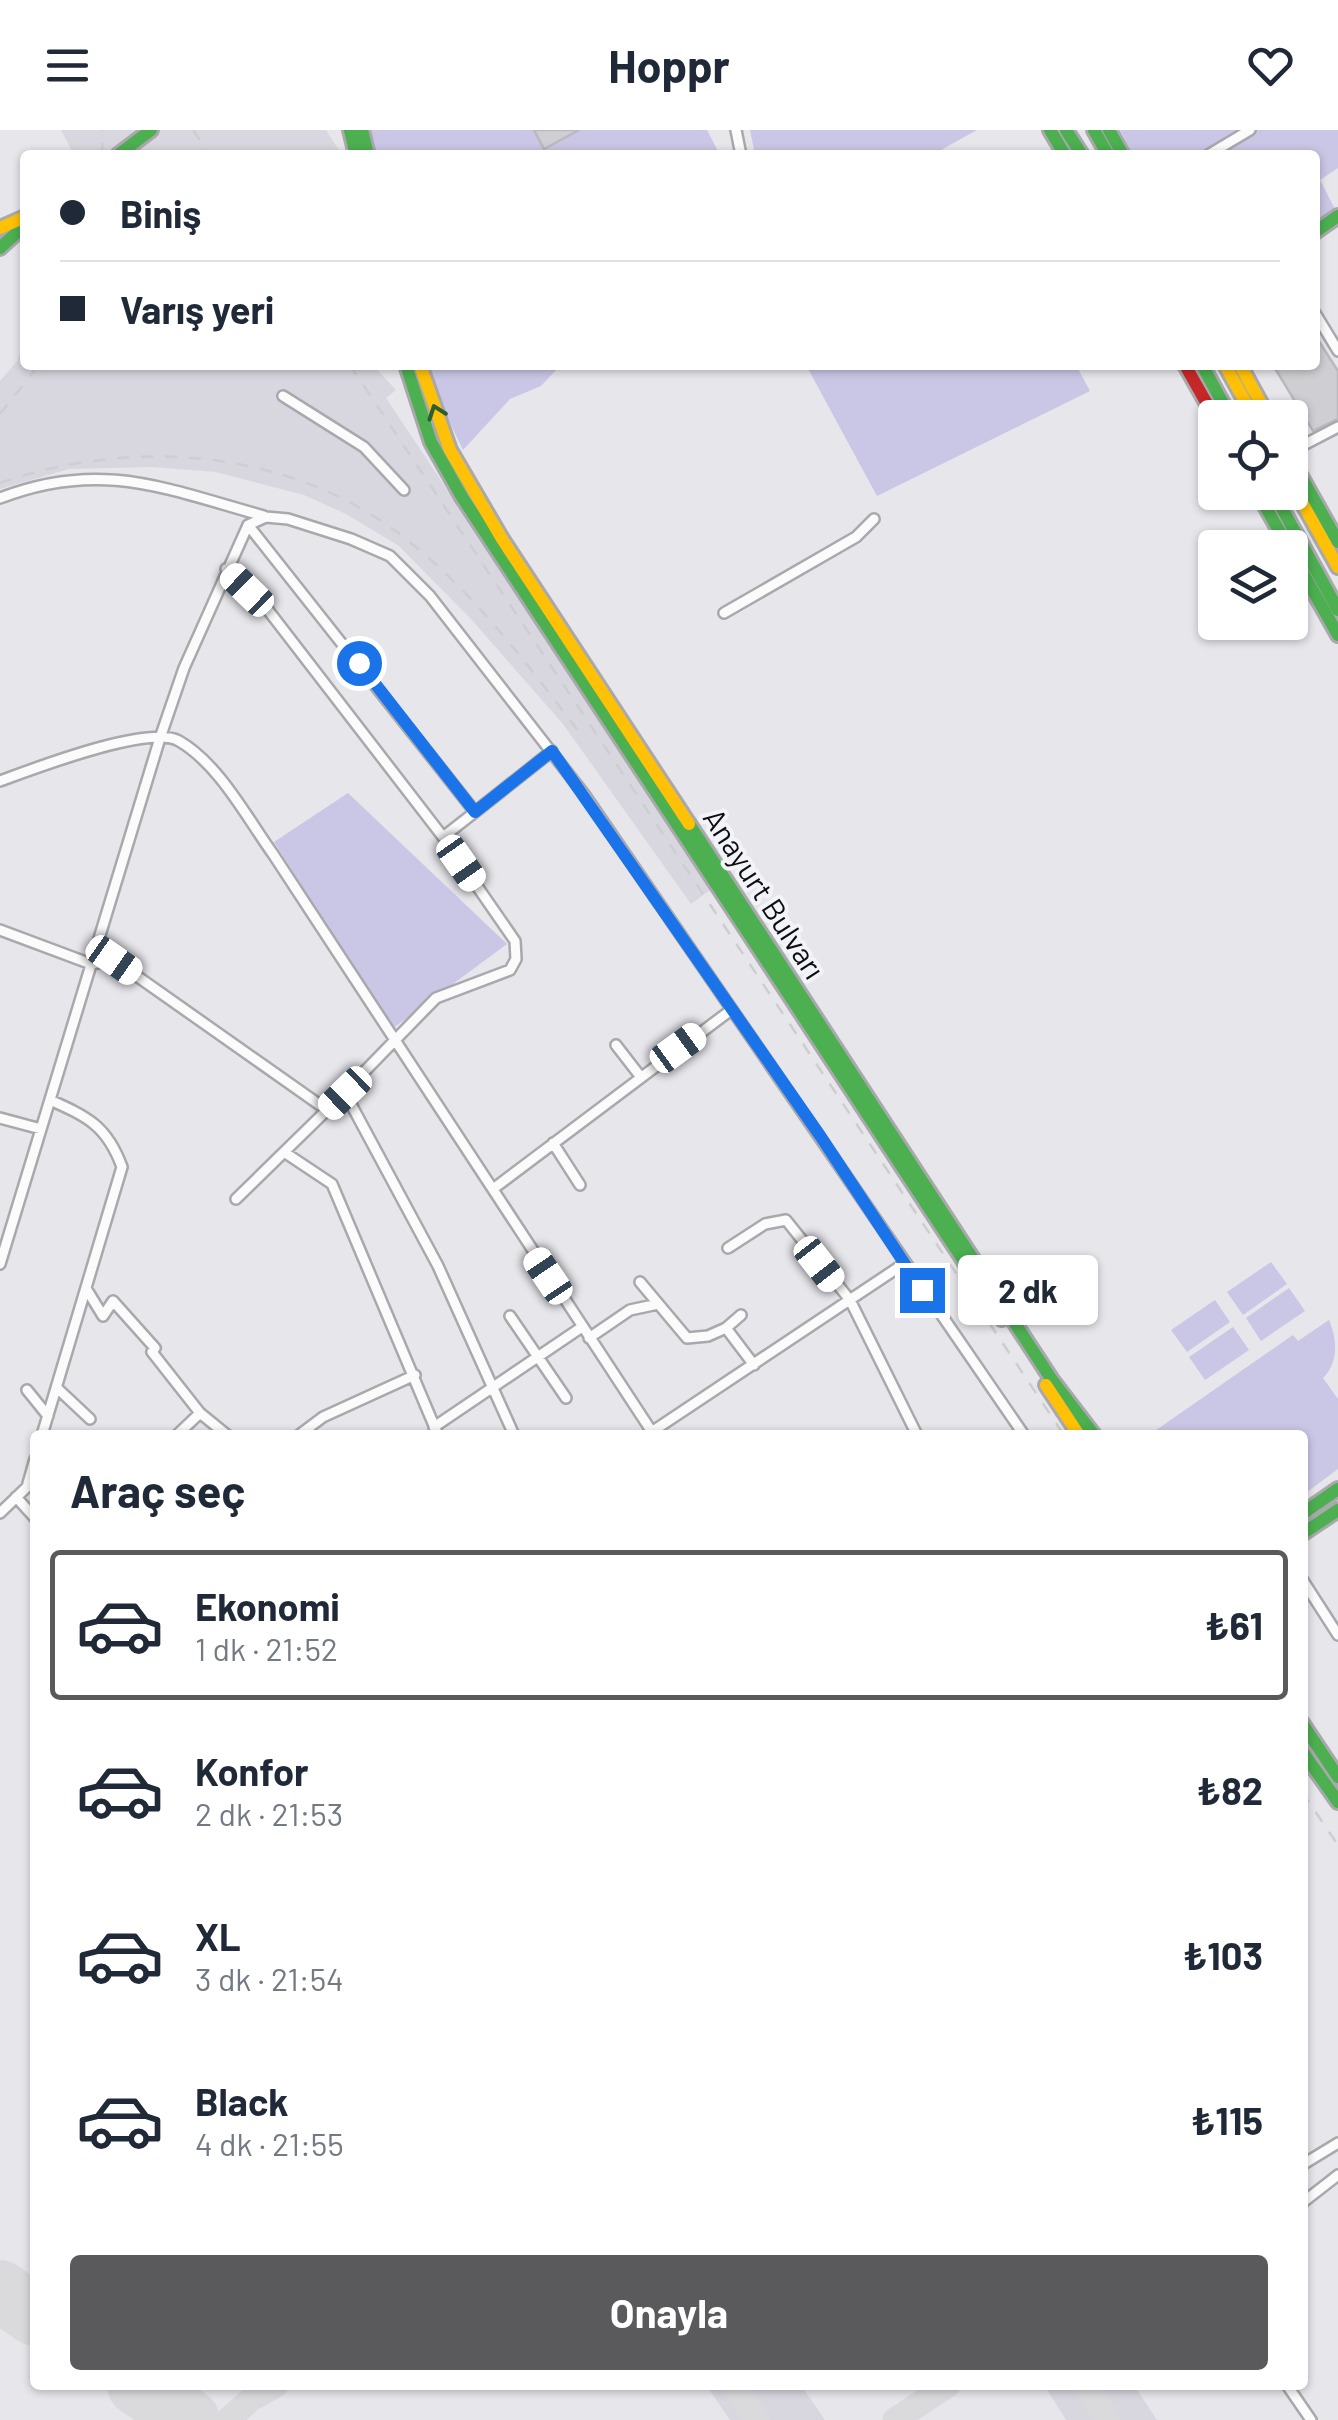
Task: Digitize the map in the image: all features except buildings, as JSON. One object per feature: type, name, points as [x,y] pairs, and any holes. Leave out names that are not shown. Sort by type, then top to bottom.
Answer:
[{"type":"main road","points":[[112,150],[138,130]]},
{"type":"main road","points":[[124,150],[150,130]]},
{"type":"main road","points":[[0,248],[20,225]]},
{"type":"main road","name":"Anayurt Bulvarı","points":[[408,370],[431,442],[462,497],[1076,1430]]},
{"type":"main road","name":"Anayurt Bulvarı","points":[[422,370],[461,473],[502,539],[1052,1380],[1090,1430]]},
{"type":"main road","points":[[1188,370],[1205,400]]},
{"type":"main road","points":[[1205,370],[1221,400]]},
{"type":"main road","points":[[1228,370],[1244,400]]},
{"type":"main road","points":[[1243,370],[1259,400]]},
{"type":"main road","points":[[1308,487],[1338,542]]},
{"type":"main road","points":[[1283,510],[1338,610]]},
{"type":"main road","points":[[1306,510],[1338,566]]},
{"type":"main road","points":[[1308,582],[1338,635]]},
{"type":"main road","points":[[1308,1510],[1338,1489]]},
{"type":"main road","points":[[1308,1530],[1338,1510]]},
{"type":"main road","points":[[1308,1732],[1338,1777]]},
{"type":"main road","points":[[1308,1759],[1338,1802]]},
{"type":"street","points":[[1216,150],[1250,130]]},
{"type":"street","points":[[1320,321],[1338,351]]},
{"type":"street","points":[[283,396],[364,447],[404,490]]},
{"type":"street","points":[[1308,444],[1338,427]]},
{"type":"street","points":[[0,498],[54,480],[80,477],[181,490],[266,517],[320,528],[390,556],[430,596],[552,751],[1017,1430]]},
{"type":"street","points":[[0,1264],[160,738],[226,569],[248,525],[266,517]]},
{"type":"street","points":[[724,613],[856,538],[874,520]]},
{"type":"street","points":[[248,525],[475,812]]},
{"type":"street","points":[[226,569],[268,610],[442,837],[515,941],[516,959],[510,970],[498,976],[436,998],[396,1044],[236,1199]]},
{"type":"street","points":[[0,781],[87,750],[160,738],[178,739],[212,770],[274,854],[651,1430]]},
{"type":"street","points":[[442,837],[552,751]]},
{"type":"street","points":[[0,930],[91,964],[114,960],[327,1110]]},
{"type":"street","points":[[493,1189],[731,1010]]},
{"type":"street","points":[[616,1045],[640,1076]]},
{"type":"street","points":[[345,1093],[438,1266],[512,1430]]},
{"type":"street","points":[[44,1430],[122,1167],[113,1144],[90,1118],[50,1100]]},
{"type":"street","points":[[0,1118],[41,1129]]},
{"type":"street","points":[[553,1143],[580,1185]]},
{"type":"street","points":[[284,1152],[332,1184],[436,1430]]},
{"type":"street","points":[[728,1248],[765,1224],[786,1220],[850,1300],[915,1430]]},
{"type":"street","points":[[657,1430],[905,1263]]},
{"type":"street","points":[[640,1282],[688,1338],[708,1336],[741,1315]]},
{"type":"street","points":[[87,1290],[103,1316],[113,1302],[134,1324],[200,1414],[221,1430]]},
{"type":"street","points":[[589,1338],[630,1310],[658,1304]]},
{"type":"street","points":[[510,1316],[566,1398]]},
{"type":"street","points":[[437,1430],[582,1328]]},
{"type":"street","points":[[726,1328],[754,1365]]},
{"type":"street","points":[[306,1430],[323,1417],[415,1376]]},
{"type":"street","points":[[57,1388],[90,1419]]},
{"type":"street","points":[[26,1390],[48,1416]]},
{"type":"street","points":[[182,1430],[200,1414]]},
{"type":"street","points":[[0,1513],[27,1487],[30,1476]]},
{"type":"street","points":[[16,1497],[30,1512]]},
{"type":"street","points":[[1308,1588],[1338,1633]]},
{"type":"street","points":[[1308,2162],[1338,2143]]},
{"type":"street","points":[[1308,2198],[1338,2175]]},
{"type":"street","points":[[1290,2390],[1310,2420]]},
{"type":"shaded area","points":[[61,130],[326,130],[339,150],[71,150]]},
{"type":"shaded area","points":[[371,130],[707,130],[717,150],[375,150]]},
{"type":"shaded area","points":[[750,130],[977,130],[941,150],[754,150]]},
{"type":"shaded area","points":[[1120,130],[1338,130],[1338,168],[1320,180],[1320,150],[1130,150]]},
{"type":"shaded area","points":[[1320,180],[1335,209],[1320,220]]},
{"type":"shaded area","points":[[20,354],[20,370],[378,370],[396,390],[386,398],[713,888],[691,904],[563,724],[470,618],[399,546],[346,514],[304,495],[216,472],[151,467],[69,469],[0,489],[0,381]]},
{"type":"shaded area","points":[[424,370],[556,370],[541,386],[510,399],[463,450]]},
{"type":"shaded area","points":[[809,370],[1079,370],[1090,391],[877,496]]},
{"type":"shaded area","points":[[348,793],[507,944],[392,1029],[274,842]]},
{"type":"shaded area","points":[[1271,1262],[1287,1284],[1243,1315],[1227,1292]]},
{"type":"shaded area","points":[[1289,1288],[1305,1311],[1261,1341],[1246,1318]]},
{"type":"shaded area","points":[[1215,1300],[1230,1322],[1187,1352],[1171,1330]]},
{"type":"shaded area","points":[[1329,1320],[1335,1351],[1332,1366],[1323,1378],[1338,1399],[1338,1469],[1308,1491],[1308,1430],[1156,1430],[1293,1335],[1298,1341]]},
{"type":"shaded area","points":[[1233,1327],[1249,1350],[1205,1380],[1189,1357]]},
{"type":"shaded area","points":[[709,2390],[804,2390],[825,2420],[730,2420]]},
{"type":"shaded area","points":[[1047,2390],[1137,2390],[1157,2420],[1066,2420]]},
{"type":"taxiway","points":[[228,2420],[267,2390]]},
{"type":"taxiway","points":[[737,2390],[757,2420]]},
{"type":"taxiway","points":[[895,2420],[940,2390]]},
{"type":"taxiway","points":[[1089,2390],[1108,2420]]},
{"type":"runway","points":[[0,2291],[30,2312]]},
{"type":"runway","points":[[145,2390],[189,2420]]},
{"type":"railway","points":[[102,150],[103,130]]},
{"type":"railway","points":[[193,130],[207,150]]},
{"type":"railway","points":[[0,414],[35,370]]},
{"type":"railway","points":[[353,370],[1061,1430]]},
{"type":"railway","points":[[0,483],[52,468],[106,459],[160,457],[214,460],[267,470],[318,487],[366,512],[411,543],[459,586],[582,736]]},
{"type":"railway","points":[[1308,1801],[1338,1845]]},
{"type":"traffic: fast","points":[[125,150],[151,130]]},
{"type":"traffic: fast","points":[[350,130],[355,150]]},
{"type":"traffic: fast","points":[[362,130],[367,150]]},
{"type":"traffic: fast","points":[[1050,130],[1062,150]]},
{"type":"traffic: fast","points":[[1066,130],[1079,150]]},
{"type":"traffic: fast","points":[[1094,130],[1105,150]]},
{"type":"traffic: fast","points":[[1109,130],[1120,150]]},
{"type":"traffic: fast","points":[[1320,229],[1338,216]]},
{"type":"traffic: fast","points":[[0,248],[20,230]]},
{"type":"traffic: fast","points":[[408,370],[431,442],[462,497],[1002,1319]]},
{"type":"traffic: fast","points":[[1205,370],[1221,400]]},
{"type":"traffic: fast","points":[[1308,489],[1338,542]]},
{"type":"traffic: fast","points":[[1267,510],[1279,530]]},
{"type":"traffic: fast","points":[[1283,510],[1338,610]]},
{"type":"traffic: fast","points":[[1308,582],[1338,635]]},
{"type":"traffic: fast","points":[[689,824],[1052,1380],[1090,1430]]},
{"type":"traffic: fast","points":[[1308,1510],[1338,1489]]},
{"type":"traffic: fast","points":[[1308,1530],[1338,1510]]},
{"type":"traffic: fast","points":[[1308,1732],[1338,1777]]},
{"type":"traffic: fast","points":[[1308,1760],[1338,1802]]},
{"type":"traffic: slow","points":[[0,228],[20,219]]},
{"type":"traffic: slow","points":[[422,370],[450,450],[502,539],[689,824]]},
{"type":"traffic: slow","points":[[1228,370],[1244,400]]},
{"type":"traffic: slow","points":[[1243,370],[1259,400]]},
{"type":"traffic: slow","points":[[1306,510],[1338,567]]},
{"type":"traffic: slow","points":[[1046,1385],[1076,1430]]},
{"type":"traffic: jam","points":[[1188,370],[1205,400]]},
{"type":"route","points":[[359,663],[475,812],[552,751],[821,1137],[922,1290]]}]
